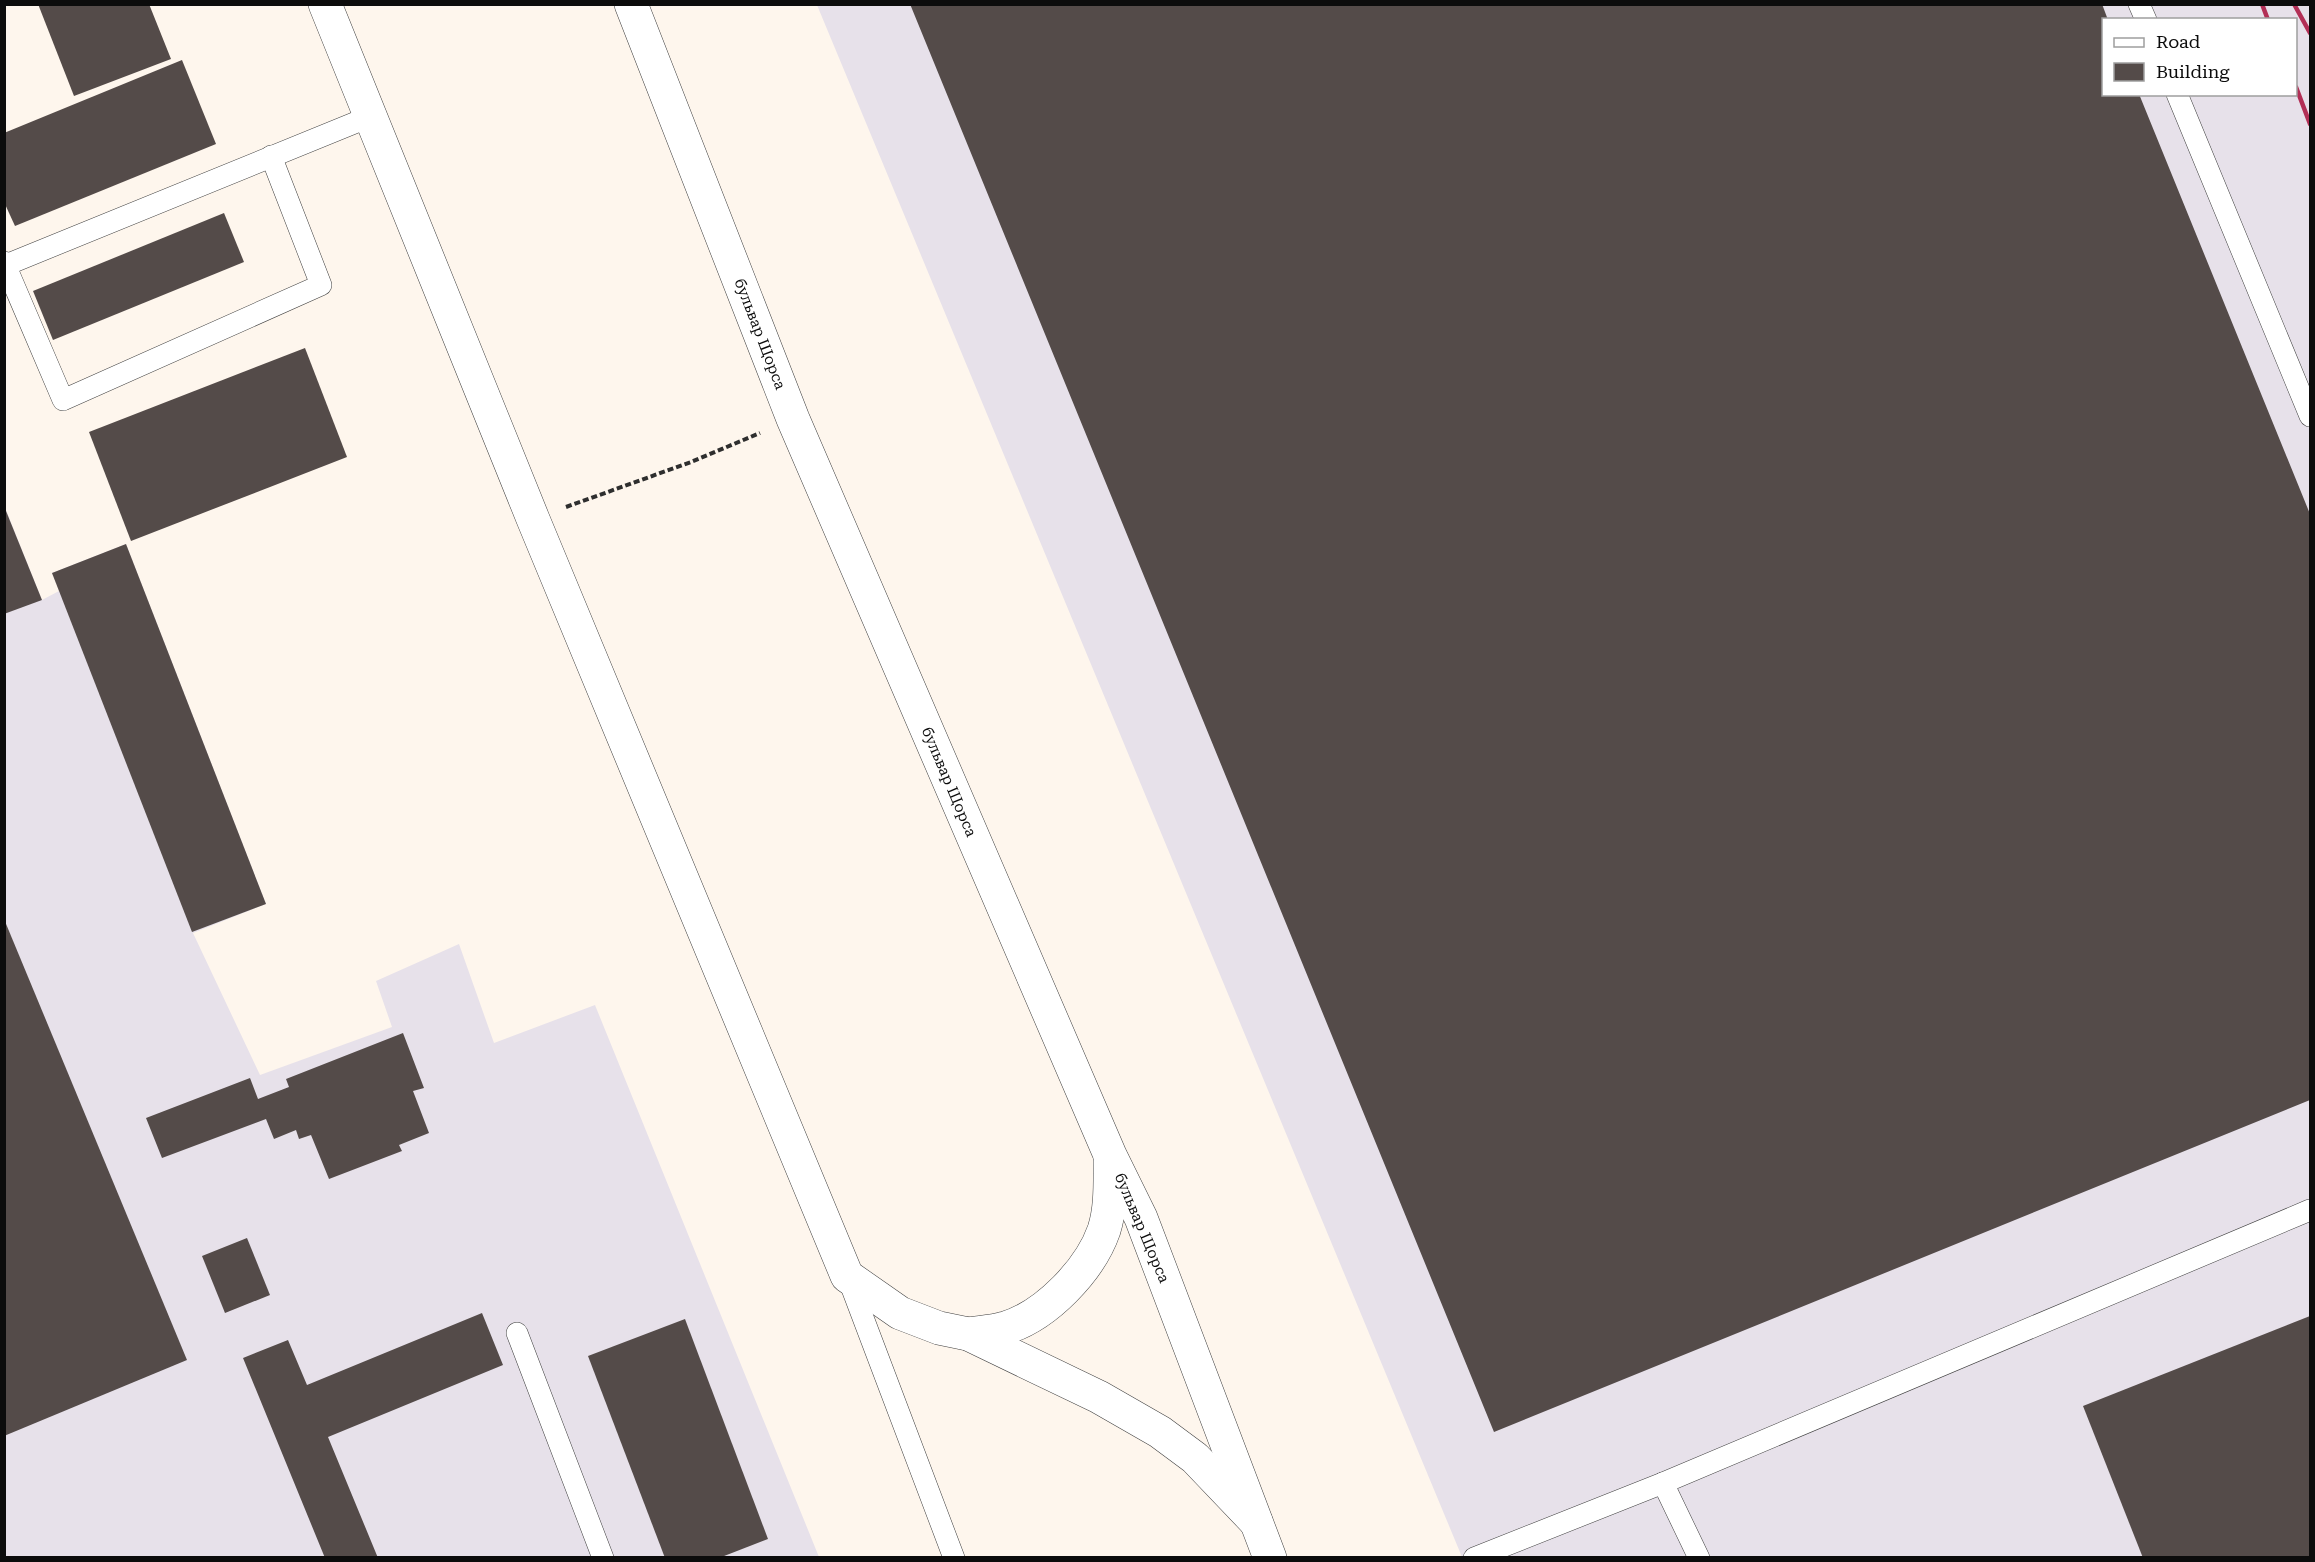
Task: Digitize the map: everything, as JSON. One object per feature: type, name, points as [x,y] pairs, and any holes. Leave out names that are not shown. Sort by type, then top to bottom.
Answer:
[{"type":"street","points":[[325,4],[533,519],[847,1276],[900,1313],[939,1328],[968,1334],[1099,1397],[1160,1432],[1195,1458],[1256,1522]]},
{"type":"street","name":"бульвар Щорса","points":[[631,4],[793,419],[1110,1155],[1141,1218],[1270,1557]]},
{"type":"street","points":[[968,1334],[1006,1328],[1036,1312],[1073,1282],[1089,1261],[1104,1229],[1109,1204],[1110,1155]]},
{"type":"lane","points":[[2139,4],[2145,18]]},
{"type":"lane","points":[[2178,96],[2310,416]]},
{"type":"lane","points":[[270,156],[321,285],[63,400],[5,264],[270,156],[369,117]]},
{"type":"lane","points":[[1474,1557],[1663,1483],[2310,1210]]},
{"type":"lane","points":[[847,1276],[954,1557]]},
{"type":"lane","points":[[517,1333],[603,1557]]},
{"type":"lane","points":[[1663,1483],[1699,1557]]},
{"type":"path","points":[[533,519],[691,462],[793,419]]},
{"type":"shaded area","points":[[817,5],[2310,5],[2310,1557],[1462,1557]]},
{"type":"shaded area","points":[[4,505],[42,600],[59,591],[52,573],[126,544],[266,904],[193,933],[260,1075],[392,1027],[376,981],[459,944],[494,1043],[595,1005],[819,1557],[5,1557]]},
{"type":"building","points":[[38,4],[149,4],[171,59],[74,96]]},
{"type":"building","points":[[910,4],[2102,4],[2107,18],[2102,18],[2102,96],[2140,96],[2310,514],[2310,1100],[1494,1432]]},
{"type":"building","points":[[182,60],[216,144],[15,226],[4,202],[4,133]]},
{"type":"building","points":[[224,213],[244,262],[53,340],[33,291]]},
{"type":"building","points":[[305,348],[347,457],[131,541],[89,432]]},
{"type":"building","points":[[4,506],[42,600],[4,614]]},
{"type":"building","points":[[126,544],[266,904],[192,932],[52,573]]},
{"type":"building","points":[[4,919],[187,1360],[4,1436]]},
{"type":"building","points":[[403,1033],[424,1088],[413,1091],[429,1133],[399,1145],[402,1151],[329,1179],[311,1135],[299,1139],[296,1130],[274,1139],[266,1119],[162,1158],[146,1118],[250,1078],[258,1099],[289,1087],[286,1079]]},
{"type":"building","points":[[247,1238],[270,1295],[225,1313],[202,1256]]},
{"type":"building","points":[[482,1313],[503,1365],[328,1437],[378,1558],[325,1558],[243,1358],[288,1340],[307,1385]]},
{"type":"building","points":[[2310,1316],[2310,1558],[2143,1558],[2083,1406]]},
{"type":"building","points":[[685,1319],[768,1539],[719,1558],[665,1558],[588,1356]]},
{"type":"railway","points":[[2262,4],[2267,18]]},
{"type":"railway","points":[[2294,4],[2310,33]]},
{"type":"railway","points":[[2297,90],[2310,124]]}]
